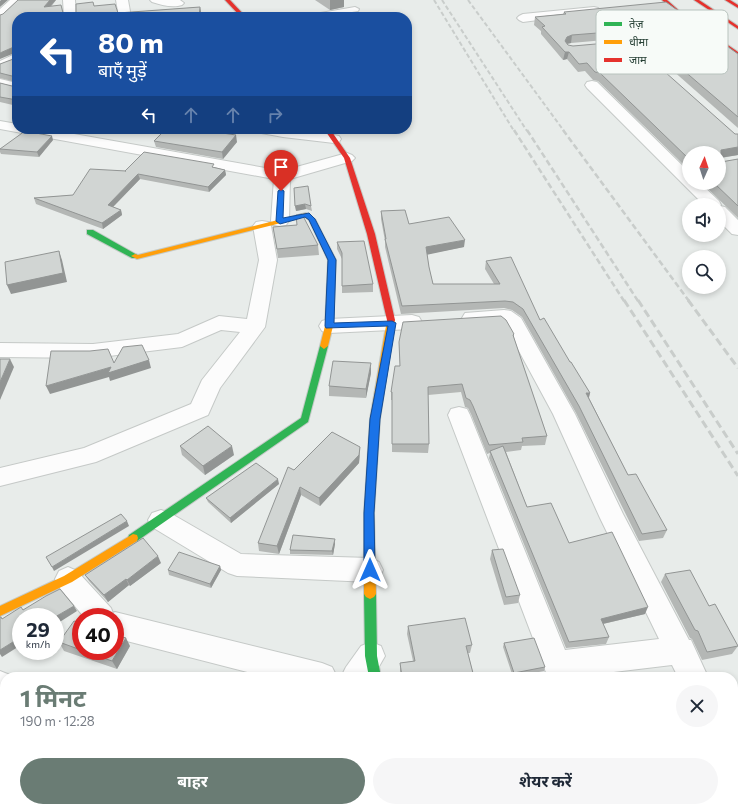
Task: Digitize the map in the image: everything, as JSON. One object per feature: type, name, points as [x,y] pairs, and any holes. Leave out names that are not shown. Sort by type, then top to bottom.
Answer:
[{"type":"street","points":[[0,16],[16,0]]},
{"type":"street","points":[[69,0],[70,12]]},
{"type":"street","points":[[122,0],[124,12]]},
{"type":"street","points":[[156,0],[178,3]]},
{"type":"street","points":[[227,0],[239,12]]},
{"type":"street","points":[[696,0],[711,10]]},
{"type":"street","points":[[727,0],[738,8]]},
{"type":"street","points":[[652,3],[666,1],[676,10]]},
{"type":"street","points":[[524,18],[606,8]]},
{"type":"street","points":[[728,21],[738,28]]},
{"type":"street","points":[[728,47],[738,54]]},
{"type":"street","points":[[0,66],[12,60]]},
{"type":"street","points":[[0,83],[12,86]]},
{"type":"street","points":[[592,85],[682,168]]},
{"type":"street","points":[[49,134],[282,176],[347,158]]},
{"type":"street","points":[[330,134],[347,158],[371,234],[392,323],[375,419],[369,513],[370,570],[367,670]]},
{"type":"street","points":[[0,477],[88,456],[200,409],[210,385],[255,327],[268,260],[271,224],[282,176]]},
{"type":"street","points":[[698,190],[706,198]]},
{"type":"street","points":[[0,611],[68,578],[161,520],[305,420],[329,326],[332,260],[312,219],[306,214],[137,257],[90,232]]},
{"type":"street","points":[[726,218],[738,230]]},
{"type":"street","points":[[329,326],[504,316],[514,323],[564,414],[612,518],[681,650],[691,672]]},
{"type":"street","points":[[0,350],[93,351],[182,340],[220,324],[255,327]]},
{"type":"street","points":[[459,415],[557,665],[681,650]]},
{"type":"street","points":[[161,520],[237,565],[370,570]]},
{"type":"street","points":[[68,578],[93,608]]},
{"type":"street","points":[[124,627],[302,672]]},
{"type":"lane","points":[[338,12],[355,9]]},
{"type":"building","points":[[18,0],[50,0],[44,7],[61,5],[63,12],[12,12],[12,48],[0,53],[0,15]]},
{"type":"building","points":[[93,2],[94,6],[115,4],[118,12],[76,12],[76,4]]},
{"type":"building","points":[[666,2],[677,10],[596,10],[596,33],[572,35],[567,37],[565,41],[568,45],[573,46],[596,44],[596,72],[587,63],[579,64],[569,52],[565,52],[542,27],[545,26],[535,17],[566,14],[564,12]]},
{"type":"building","points":[[200,7],[200,12],[132,12]]},
{"type":"building","points":[[728,47],[738,54],[738,117],[688,74],[728,74]]},
{"type":"building","points":[[12,60],[12,76],[0,73],[0,64]]},
{"type":"building","points":[[601,74],[667,74],[735,134],[738,134],[738,147],[726,149],[726,146],[682,146],[682,152]]},
{"type":"building","points":[[0,83],[12,86],[12,99],[0,97]]},
{"type":"building","points":[[21,134],[41,134],[52,136],[37,152],[0,149]]},
{"type":"building","points":[[161,134],[236,135],[222,152],[154,141]]},
{"type":"building","points":[[144,152],[214,164],[212,167],[225,170],[208,187],[138,174],[108,205],[121,210],[102,223],[34,198],[73,195],[90,169],[125,171]]},
{"type":"building","points":[[738,159],[738,206],[721,190],[726,190],[726,161]]},
{"type":"building","points":[[308,186],[311,206],[305,204],[295,206],[294,188]]},
{"type":"building","points":[[405,210],[409,224],[449,217],[465,240],[426,247],[433,284],[500,284],[486,261],[511,257],[540,320],[544,318],[590,393],[586,393],[628,475],[636,474],[667,530],[642,534],[579,406],[523,309],[513,302],[505,301],[402,306],[385,239],[381,211]]},
{"type":"building","points":[[302,214],[318,245],[277,249],[273,227],[297,225],[296,215]]},
{"type":"building","points":[[364,241],[373,284],[342,286],[342,253],[337,242]]},
{"type":"building","points":[[59,251],[63,273],[7,285],[5,262]]},
{"type":"building","points":[[501,316],[506,320],[514,334],[513,335],[547,436],[522,438],[523,442],[489,445],[473,406],[470,400],[466,398],[462,384],[428,387],[429,444],[392,444],[391,392],[395,366],[400,366],[399,342],[403,322]]},
{"type":"building","points":[[142,345],[149,360],[108,373],[111,367],[46,386],[51,351],[90,351],[108,349],[114,363],[123,347]]},
{"type":"building","points":[[0,359],[10,359],[0,382]]},
{"type":"building","points":[[333,361],[371,363],[366,389],[329,386]]},
{"type":"building","points":[[208,426],[232,446],[203,466],[180,446]]},
{"type":"building","points":[[332,432],[360,447],[359,455],[319,498],[300,487],[277,546],[258,543],[288,467],[294,470]]},
{"type":"building","points":[[503,446],[527,507],[551,503],[569,543],[612,532],[648,607],[601,619],[609,637],[569,642],[490,451]]},
{"type":"building","points":[[256,463],[278,479],[230,518],[206,498]]},
{"type":"building","points":[[121,514],[127,521],[52,567],[46,557]]},
{"type":"building","points":[[293,535],[335,539],[332,551],[290,550]]},
{"type":"building","points":[[143,538],[158,556],[127,580],[126,579],[104,595],[85,575]]},
{"type":"building","points":[[503,549],[520,595],[506,597],[492,550]]},
{"type":"building","points":[[179,552],[220,566],[210,584],[168,570]]},
{"type":"building","points":[[690,570],[709,606],[715,604],[738,646],[707,652],[698,631],[695,630],[665,574]]},
{"type":"building","points":[[60,589],[74,606],[64,612],[64,608],[26,608]]},
{"type":"building","points":[[12,613],[12,643],[0,650],[0,617],[2,619]]},
{"type":"building","points":[[465,618],[472,645],[466,646],[473,672],[401,672],[400,663],[415,661],[408,626]]},
{"type":"building","points":[[72,624],[72,647],[64,644],[64,635]]},
{"type":"building","points":[[534,638],[545,667],[514,672],[504,643]]},
{"type":"railway","points":[[434,0],[514,131]]},
{"type":"railway","points":[[442,0],[527,131]]},
{"type":"railway","points":[[468,0],[564,131]]},
{"type":"railway","points":[[514,130],[624,301]]},
{"type":"railway","points":[[527,130],[638,301]]},
{"type":"railway","points":[[563,130],[689,301]]},
{"type":"railway","points":[[624,300],[738,476]]},
{"type":"railway","points":[[638,300],[738,454]]},
{"type":"railway","points":[[688,300],[738,368]]},
{"type":"traffic: fast","points":[[90,232],[135,256]]},
{"type":"traffic: fast","points":[[133,538],[305,420],[324,346]]},
{"type":"traffic: fast","points":[[370,594],[371,656],[374,672]]},
{"type":"traffic: slow","points":[[135,256],[137,257],[306,215],[312,219],[332,260],[329,326],[324,346]]},
{"type":"traffic: slow","points":[[370,594],[369,513],[375,419],[391,320]]},
{"type":"traffic: slow","points":[[0,611],[68,579],[133,538]]},
{"type":"traffic: jam","points":[[227,0],[239,12]]},
{"type":"traffic: jam","points":[[664,0],[675,10]]},
{"type":"traffic: jam","points":[[696,0],[711,10]]},
{"type":"traffic: jam","points":[[727,0],[738,7]]},
{"type":"traffic: jam","points":[[728,21],[738,28]]},
{"type":"traffic: jam","points":[[728,47],[738,54]]},
{"type":"traffic: jam","points":[[330,134],[347,158],[371,234],[391,320]]},
{"type":"route","points":[[281,191],[280,221],[306,214],[312,219],[332,260],[329,326],[392,323],[375,419],[369,513],[370,570]]}]
